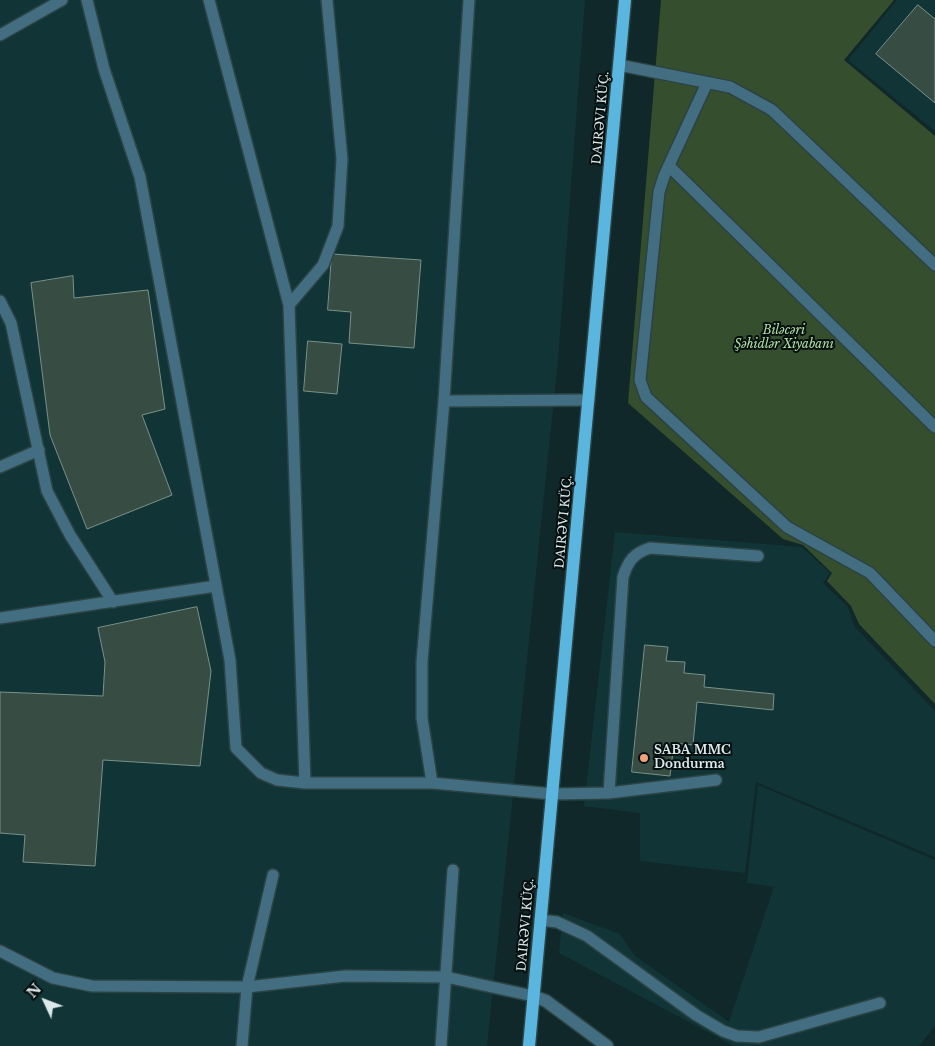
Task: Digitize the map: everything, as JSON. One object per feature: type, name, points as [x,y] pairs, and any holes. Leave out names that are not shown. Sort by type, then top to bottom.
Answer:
[{"type":"main road","name":"DAIRƏVI KÜÇ.","points":[[529,1046],[625,0]]},
{"type":"street","points":[[533,996],[546,1001],[607,1046]]},
{"type":"lane","points":[[0,35],[62,0]]},
{"type":"lane","points":[[87,0],[104,70],[140,177],[230,660],[236,748],[261,772],[277,780],[305,784],[432,782],[553,794],[609,793],[716,780]]},
{"type":"lane","points":[[209,0],[289,304],[305,784]]},
{"type":"lane","points":[[289,304],[323,265],[338,226],[342,159],[327,0]]},
{"type":"lane","points":[[432,782],[422,718],[422,662],[444,401],[469,0]]},
{"type":"lane","points":[[619,64],[730,87],[772,110],[935,265]]},
{"type":"lane","points":[[707,83],[659,192],[640,380],[646,397],[787,527],[870,573],[935,641]]},
{"type":"lane","points":[[669,166],[935,427]]},
{"type":"lane","points":[[0,301],[11,322],[47,490],[70,534],[113,602]]},
{"type":"lane","points":[[444,401],[589,400]]},
{"type":"lane","points":[[0,467],[38,450]]},
{"type":"lane","points":[[609,793],[623,577],[628,563],[637,552],[650,548],[758,556]]},
{"type":"lane","points":[[0,618],[216,586]]},
{"type":"lane","points":[[441,1046],[453,870]]},
{"type":"lane","points":[[242,1046],[248,987],[273,875]]},
{"type":"lane","points":[[540,920],[557,922],[587,936],[696,1015],[723,1031],[737,1036],[760,1037],[880,1003]]},
{"type":"lane","points":[[0,951],[53,978],[92,986],[248,987],[345,976],[446,977],[510,989],[533,996]]},
{"type":"shaded area","points":[[0,0],[585,0],[558,360],[487,1046],[0,1046]]},
{"type":"shaded area","points":[[897,0],[935,0],[935,131],[848,60]]},
{"type":"shaded area","name":"SABA MMC Dondurma","points":[[615,532],[802,547],[830,573],[823,583],[848,607],[854,626],[935,711],[935,857],[756,782],[745,873],[640,861],[640,813],[584,806]]},
{"type":"shaded area","points":[[758,785],[935,860],[935,1026],[919,1046],[734,1046],[559,953],[563,913],[620,934],[635,956],[729,1022],[774,887],[747,883]]},
{"type":"green space","name":"Biləcəri Şəhidlər Xiyabanı","points":[[661,0],[894,0],[844,60],[935,136],[935,704],[859,624],[851,606],[827,581],[832,573],[803,545],[783,539],[628,403]]},
{"type":"building","points":[[918,5],[935,19],[935,103],[876,54]]},
{"type":"building","points":[[332,254],[421,260],[414,348],[349,343],[351,312],[328,310]]},
{"type":"building","points":[[73,276],[74,298],[148,290],[165,409],[142,415],[172,495],[87,529],[50,435],[31,283]]},
{"type":"building","points":[[308,341],[342,344],[337,394],[304,391]]},
{"type":"building","points":[[197,607],[211,671],[200,766],[103,760],[95,866],[23,862],[25,835],[0,833],[0,692],[103,696],[105,662],[98,628]]},
{"type":"building","points":[[645,645],[668,647],[666,661],[685,662],[684,673],[705,675],[704,687],[774,694],[773,710],[697,702],[693,745],[674,743],[670,776],[632,772]]},
{"type":"place","name":"SABA MMC Dondurma","points":[[644,758]]}]
